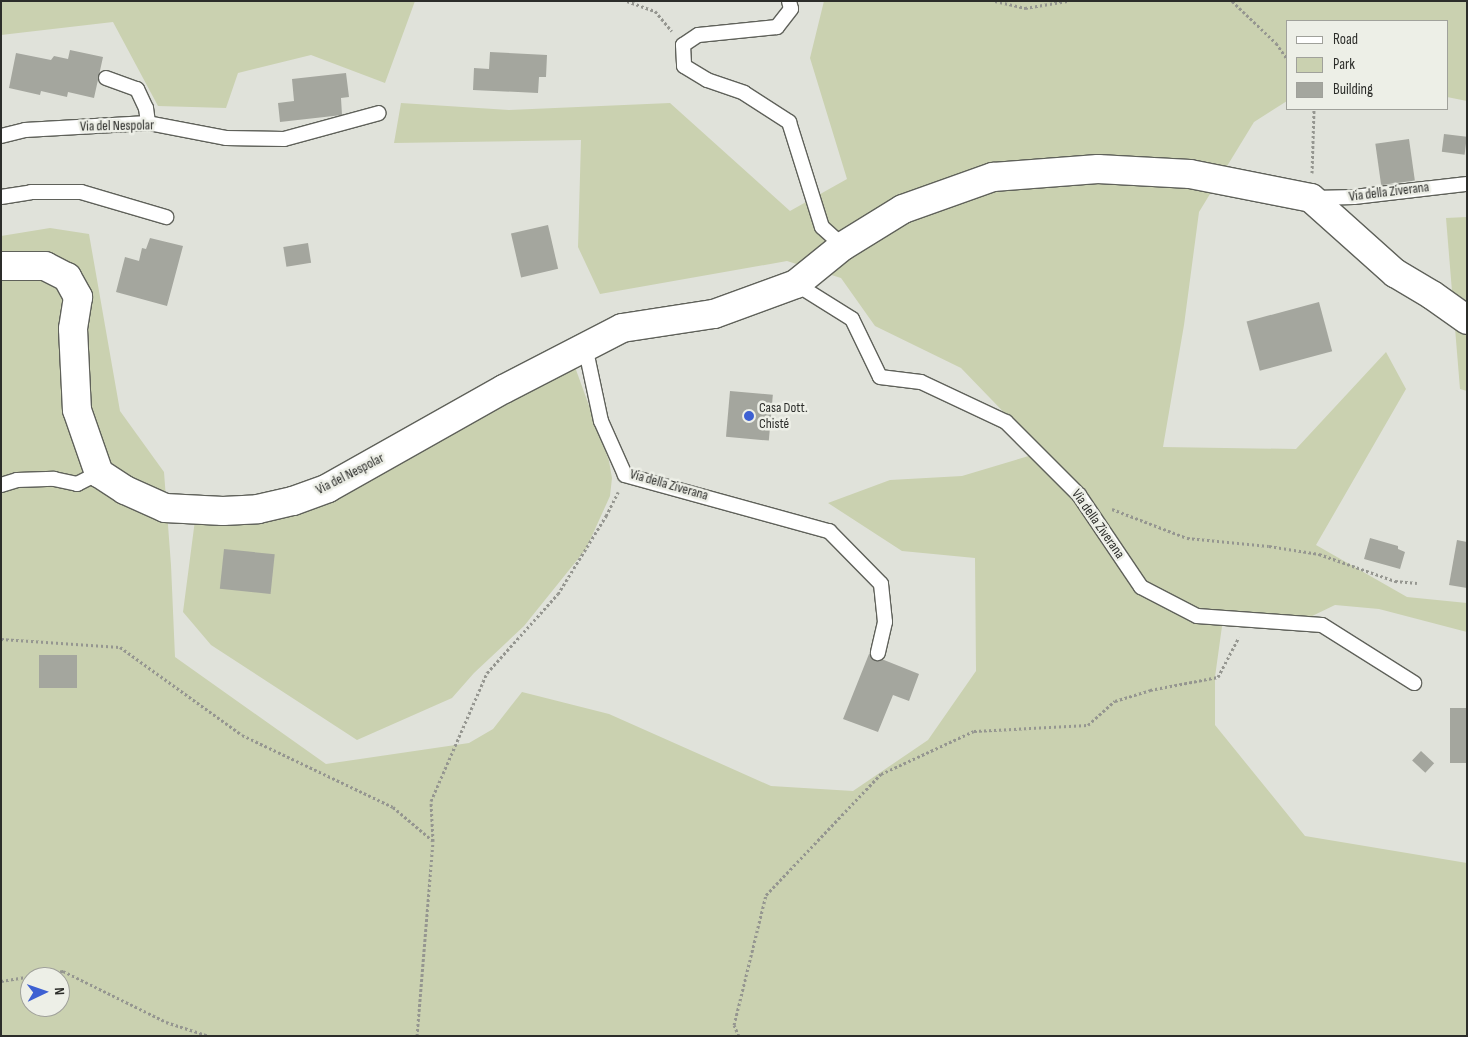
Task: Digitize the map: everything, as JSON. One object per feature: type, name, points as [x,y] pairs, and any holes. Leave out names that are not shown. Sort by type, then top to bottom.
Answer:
[{"type":"street","name":"Via della Ziverana","points":[[585,346],[622,328],[714,314],[796,284],[843,246],[903,209],[994,177],[1098,169],[1190,174],[1311,198]]},
{"type":"street","points":[[1311,198],[1395,273],[1432,295],[1467,320]]},
{"type":"street","points":[[1,266],[45,266],[68,277],[78,298],[73,329],[77,410],[99,473]]},
{"type":"street","name":"Via del Nespolar","points":[[99,473],[125,490],[165,508],[250,510],[293,501],[328,488],[585,346]]},
{"type":"lane","points":[[789,1],[791,8],[777,27],[698,35],[683,45],[684,66],[707,80],[744,93],[788,122],[822,227],[843,246]]},
{"type":"lane","points":[[106,78],[137,89],[146,108],[148,123]]},
{"type":"lane","name":"Via del Nespolar","points":[[1,136],[26,130],[148,123],[226,138],[284,139],[379,113]]},
{"type":"lane","name":"Via della Ziverana","points":[[1311,198],[1354,197],[1467,184]]},
{"type":"lane","points":[[1,197],[31,192],[81,192],[166,217]]},
{"type":"lane","name":"Via della Ziverana","points":[[796,284],[852,320],[880,376],[921,382],[1006,422],[1079,495],[1141,587],[1196,616],[1322,625],[1414,683]]},
{"type":"lane","name":"Via della Ziverana","points":[[585,346],[601,421],[625,476],[829,531],[881,584],[885,622],[878,653]]},
{"type":"lane","points":[[1,485],[17,480],[45,479],[77,484],[99,473]]},
{"type":"path","points":[[627,1],[655,11],[683,45]]},
{"type":"path","points":[[995,1],[1026,8],[1067,1]]},
{"type":"path","points":[[1232,1],[1276,43],[1286,58]]},
{"type":"path","points":[[1311,198],[1314,110]]},
{"type":"path","points":[[417,1036],[433,841],[431,801],[487,673],[558,594],[606,516],[625,476]]},
{"type":"path","points":[[1079,495],[1187,538],[1269,546],[1319,554],[1395,581],[1417,583]]},
{"type":"path","points":[[739,1036],[734,1025],[766,895],[881,774],[974,731],[1088,725],[1115,701],[1150,690],[1218,677],[1247,621]]},
{"type":"path","points":[[1,639],[120,647],[242,735],[393,807],[433,841]]},
{"type":"path","points":[[1,980],[63,971],[166,1022],[209,1036]]},
{"type":"green space","points":[[1,1],[415,1],[385,83],[311,55],[238,73],[226,108],[158,106],[113,22],[1,35]]},
{"type":"green space","points":[[824,1],[1467,1],[1467,101],[1448,97],[1448,20],[1286,20],[1286,102],[1254,122],[1199,212],[1184,325],[1163,447],[1296,449],[1386,352],[1406,389],[1316,545],[1407,597],[1467,603],[1467,632],[1379,609],[1335,605],[1283,630],[1247,621],[1223,619],[1215,677],[1215,725],[1305,836],[1467,863],[1467,1036],[1,1036],[1,236],[50,228],[89,234],[120,411],[164,472],[175,657],[326,764],[469,743],[493,729],[522,692],[609,714],[771,786],[853,791],[928,740],[976,671],[975,558],[902,551],[828,503],[890,480],[962,476],[1042,452],[961,368],[875,326],[841,278],[787,261],[600,294],[578,247],[581,140],[394,143],[401,103],[509,110],[670,103],[790,211],[847,179],[810,58]]},
{"type":"green space","points":[[1467,217],[1467,391],[1460,389],[1446,218]]},
{"type":"green space","points":[[575,367],[609,461],[612,478],[610,496],[586,549],[524,626],[474,673],[452,698],[357,740],[211,645],[183,612],[195,520],[232,522]]},
{"type":"building","points":[[70,50],[103,57],[94,98],[68,92],[67,97],[41,91],[40,95],[9,88],[16,53],[51,60],[54,56],[68,59]]},
{"type":"building","points":[[490,52],[547,55],[546,77],[539,77],[538,93],[473,90],[474,68],[489,69]]},
{"type":"building","points":[[346,73],[349,97],[341,98],[342,115],[280,122],[278,103],[294,101],[292,79]]},
{"type":"building","points":[[1444,134],[1467,137],[1465,155],[1442,152]]},
{"type":"building","points":[[1409,139],[1415,181],[1381,185],[1375,144]]},
{"type":"building","points":[[548,225],[558,269],[521,277],[511,234]]},
{"type":"building","points":[[150,238],[183,246],[167,306],[116,292],[125,257],[139,261],[142,248],[146,249]]},
{"type":"building","points":[[308,243],[311,263],[286,267],[283,247]]},
{"type":"building","points":[[1319,302],[1332,351],[1260,371],[1247,321]]},
{"type":"building","name":"Casa Dott. Chisté","points":[[730,391],[773,395],[769,441],[726,437]]},
{"type":"building","points":[[1370,538],[1398,546],[1398,549],[1405,552],[1400,569],[1364,559]]},
{"type":"building","points":[[1457,540],[1467,542],[1467,588],[1449,585]]},
{"type":"building","points":[[224,549],[275,554],[271,594],[220,589]]},
{"type":"building","points":[[869,654],[919,674],[909,701],[893,695],[878,732],[843,719]]},
{"type":"building","points":[[39,655],[77,655],[77,688],[39,688]]},
{"type":"building","points":[[1450,708],[1467,708],[1467,763],[1450,763]]},
{"type":"building","points":[[1421,751],[1434,763],[1425,773],[1412,761]]},
{"type":"place","name":"Casa Dott. Chisté","points":[[749,416]]}]
